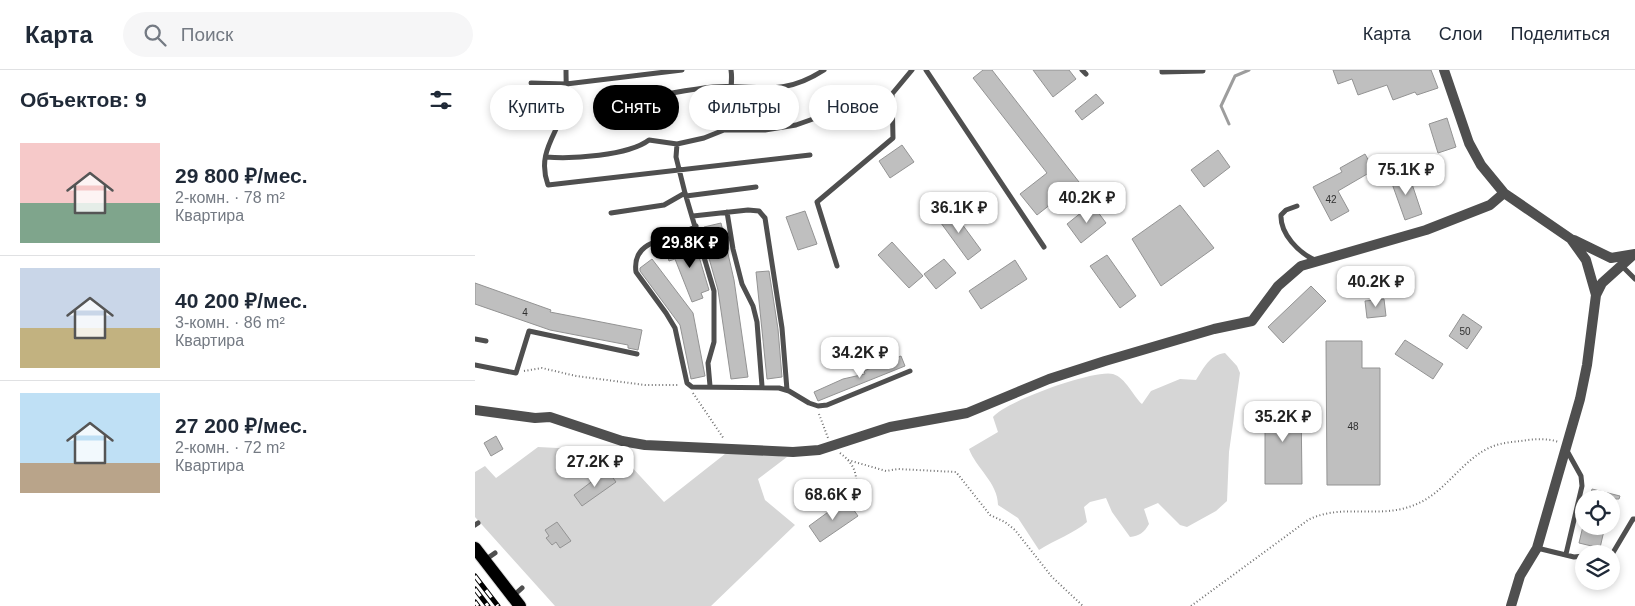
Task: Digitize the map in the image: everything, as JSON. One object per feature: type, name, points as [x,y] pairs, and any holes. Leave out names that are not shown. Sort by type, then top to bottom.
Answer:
[{"type":"main road","points":[[475,548],[490,557],[518,597]]},
{"type":"street","points":[[1444,70],[1475,156],[1504,193],[1571,239],[1611,258],[1634,254]]},
{"type":"street","points":[[475,410],[535,418],[550,417],[622,441],[645,445],[793,452],[819,450],[890,427],[967,413],[1049,379],[1214,329],[1252,321],[1265,301],[1290,273],[1315,261],[1426,230],[1491,205],[1504,193]]},
{"type":"street","points":[[1571,239],[1586,260],[1596,295]]},
{"type":"street","points":[[1511,606],[1520,576],[1537,548],[1566,447],[1587,365],[1596,295],[1602,283],[1634,254]]},
{"type":"lane","points":[[566,70],[565,105],[550,138],[546,157],[546,178],[548,184],[553,185],[810,156]]},
{"type":"lane","points":[[531,82],[566,84],[682,70]]},
{"type":"lane","points":[[731,70],[732,85]]},
{"type":"lane","points":[[795,85],[808,80],[824,70]]},
{"type":"lane","points":[[837,266],[817,202],[893,138],[892,94],[912,70]]},
{"type":"lane","points":[[926,70],[1044,247]]},
{"type":"lane","points":[[1162,70],[1162,72],[1203,71]]},
{"type":"lane","points":[[546,157],[559,158],[627,150],[640,147],[649,140],[677,144],[704,138],[724,130]]},
{"type":"lane","points":[[677,144],[676,157],[714,291],[714,342],[708,363],[710,386]]},
{"type":"lane","points":[[611,213],[664,204],[686,194],[756,188]]},
{"type":"lane","points":[[1297,206],[1286,210],[1281,215],[1281,220],[1295,246],[1305,256],[1315,261]]},
{"type":"lane","points":[[693,216],[759,211],[765,218],[784,346],[787,390]]},
{"type":"lane","points":[[727,212],[742,284],[753,306],[757,322],[762,386]]},
{"type":"lane","points":[[696,226],[683,234],[648,244],[638,253],[635,266],[636,272],[675,328],[684,376],[687,383],[692,387],[762,386],[787,390],[818,406],[827,405],[910,371]]},
{"type":"lane","points":[[1611,258],[1635,278]]},
{"type":"lane","points":[[475,365],[516,373],[529,331],[637,354]]},
{"type":"lane","points":[[475,339],[486,341]]},
{"type":"lane","points":[[1565,554],[1582,486],[1581,476],[1566,447]]},
{"type":"lane","points":[[1617,545],[1633,518],[1635,519]]},
{"type":"lane","points":[[1537,548],[1575,555]]},
{"type":"path","points":[[516,373],[534,368],[645,385],[664,383],[692,387],[695,398],[723,434],[727,448]]},
{"type":"path","points":[[1191,606],[1308,520],[1319,514],[1336,511],[1377,513],[1417,504],[1435,493],[1473,459],[1492,446],[1529,440],[1555,441],[1566,447]]},
{"type":"path","points":[[848,460],[886,471],[898,469],[955,472],[990,515],[1005,522],[1015,530],[1051,577],[1083,606]]},
{"type":"shaded area","points":[[1225,353],[1237,366],[1240,373],[1229,452],[1227,501],[1216,511],[1187,527],[1180,525],[1158,503],[1144,509],[1149,524],[1145,530],[1139,535],[1130,537],[1112,512],[1106,498],[1090,502],[1084,507],[1087,522],[1082,526],[1039,550],[1018,518],[998,505],[991,483],[969,449],[998,432],[993,417],[1014,403],[1031,395],[1088,376],[1113,374],[1126,383],[1142,404],[1151,391],[1180,379],[1196,380],[1211,359]]},
{"type":"shaded area","points":[[538,447],[617,451],[664,502],[730,450],[787,457],[758,479],[765,500],[795,525],[711,606],[555,606],[475,517],[475,472],[485,466],[496,478]]},
{"type":"building","points":[[983,70],[992,70],[1079,182],[1037,215],[1020,194],[1047,173],[973,78]]},
{"type":"building","points":[[1033,70],[1069,70],[1076,79],[1053,97]]},
{"type":"building","points":[[1333,70],[1431,70],[1438,88],[1417,95],[1415,92],[1393,100],[1387,85],[1358,95],[1352,79],[1338,84]]},
{"type":"building","points":[[1096,94],[1104,103],[1082,120],[1075,111]]},
{"type":"building","points":[[1447,118],[1456,147],[1438,153],[1429,124]]},
{"type":"building","points":[[902,145],[914,162],[890,178],[879,161]]},
{"type":"building","points":[[1218,150],[1230,167],[1204,187],[1191,170]]},
{"type":"building","points":[[1365,154],[1374,170],[1338,191],[1349,211],[1331,221],[1313,187],[1342,172],[1340,168]]},
{"type":"building","points":[[1408,172],[1422,214],[1405,220],[1390,178]]},
{"type":"building","points":[[1092,204],[1106,223],[1081,243],[1067,224]]},
{"type":"building","points":[[1180,205],[1214,248],[1161,286],[1132,239]]},
{"type":"building","points":[[951,209],[981,250],[968,260],[938,219]]},
{"type":"building","points":[[805,211],[817,244],[798,250],[786,217]]},
{"type":"building","points":[[721,223],[734,280],[748,377],[731,379],[718,290],[703,237],[706,236],[704,227]]},
{"type":"building","points":[[694,240],[709,290],[701,293],[703,298],[692,302],[675,259],[669,261],[666,252]]},
{"type":"building","points":[[892,242],[923,276],[909,288],[878,255]]},
{"type":"building","points":[[1107,255],[1136,296],[1120,308],[1090,266]]},
{"type":"building","points":[[652,259],[693,313],[705,376],[691,379],[680,325],[640,271],[640,268]]},
{"type":"building","points":[[944,259],[956,273],[936,289],[924,274]]},
{"type":"building","points":[[1015,260],[1027,279],[981,309],[969,291]]},
{"type":"building","points":[[769,271],[778,329],[782,377],[767,379],[756,272]]},
{"type":"building","points":[[475,283],[551,310],[550,312],[642,330],[638,350],[628,348],[628,345],[550,330],[475,304]]},
{"type":"building","points":[[1311,286],[1326,301],[1283,343],[1268,327]]},
{"type":"building","points":[[1384,299],[1386,316],[1367,318],[1365,301]]},
{"type":"building","points":[[1463,314],[1482,327],[1467,349],[1449,336]]},
{"type":"building","points":[[1405,340],[1443,364],[1433,379],[1395,354]]},
{"type":"building","points":[[1326,341],[1362,341],[1362,368],[1380,368],[1380,485],[1327,485]]},
{"type":"building","points":[[901,356],[905,366],[818,401],[814,392],[843,379],[865,374],[864,371]]},
{"type":"building","points":[[1301,402],[1302,484],[1265,484],[1265,403]]},
{"type":"building","points":[[496,436],[503,449],[491,456],[484,443]]},
{"type":"building","points":[[607,470],[616,482],[582,506],[574,495]]},
{"type":"building","points":[[846,499],[858,516],[820,542],[809,526]]},
{"type":"building","points":[[557,522],[571,541],[560,548],[556,542],[552,545],[546,538],[549,536],[545,530]]},
{"type":"building","points":[[1581,535],[1603,535],[1601,545],[1579,543]]},
{"type":"waterway","points":[[1229,124],[1221,106],[1235,76],[1249,70]]},
{"type":"railway","points":[[475,576],[498,606]]},
{"type":"railway","points":[[475,589],[488,606]]},
{"type":"railway","points":[[475,602],[478,606]]}]
